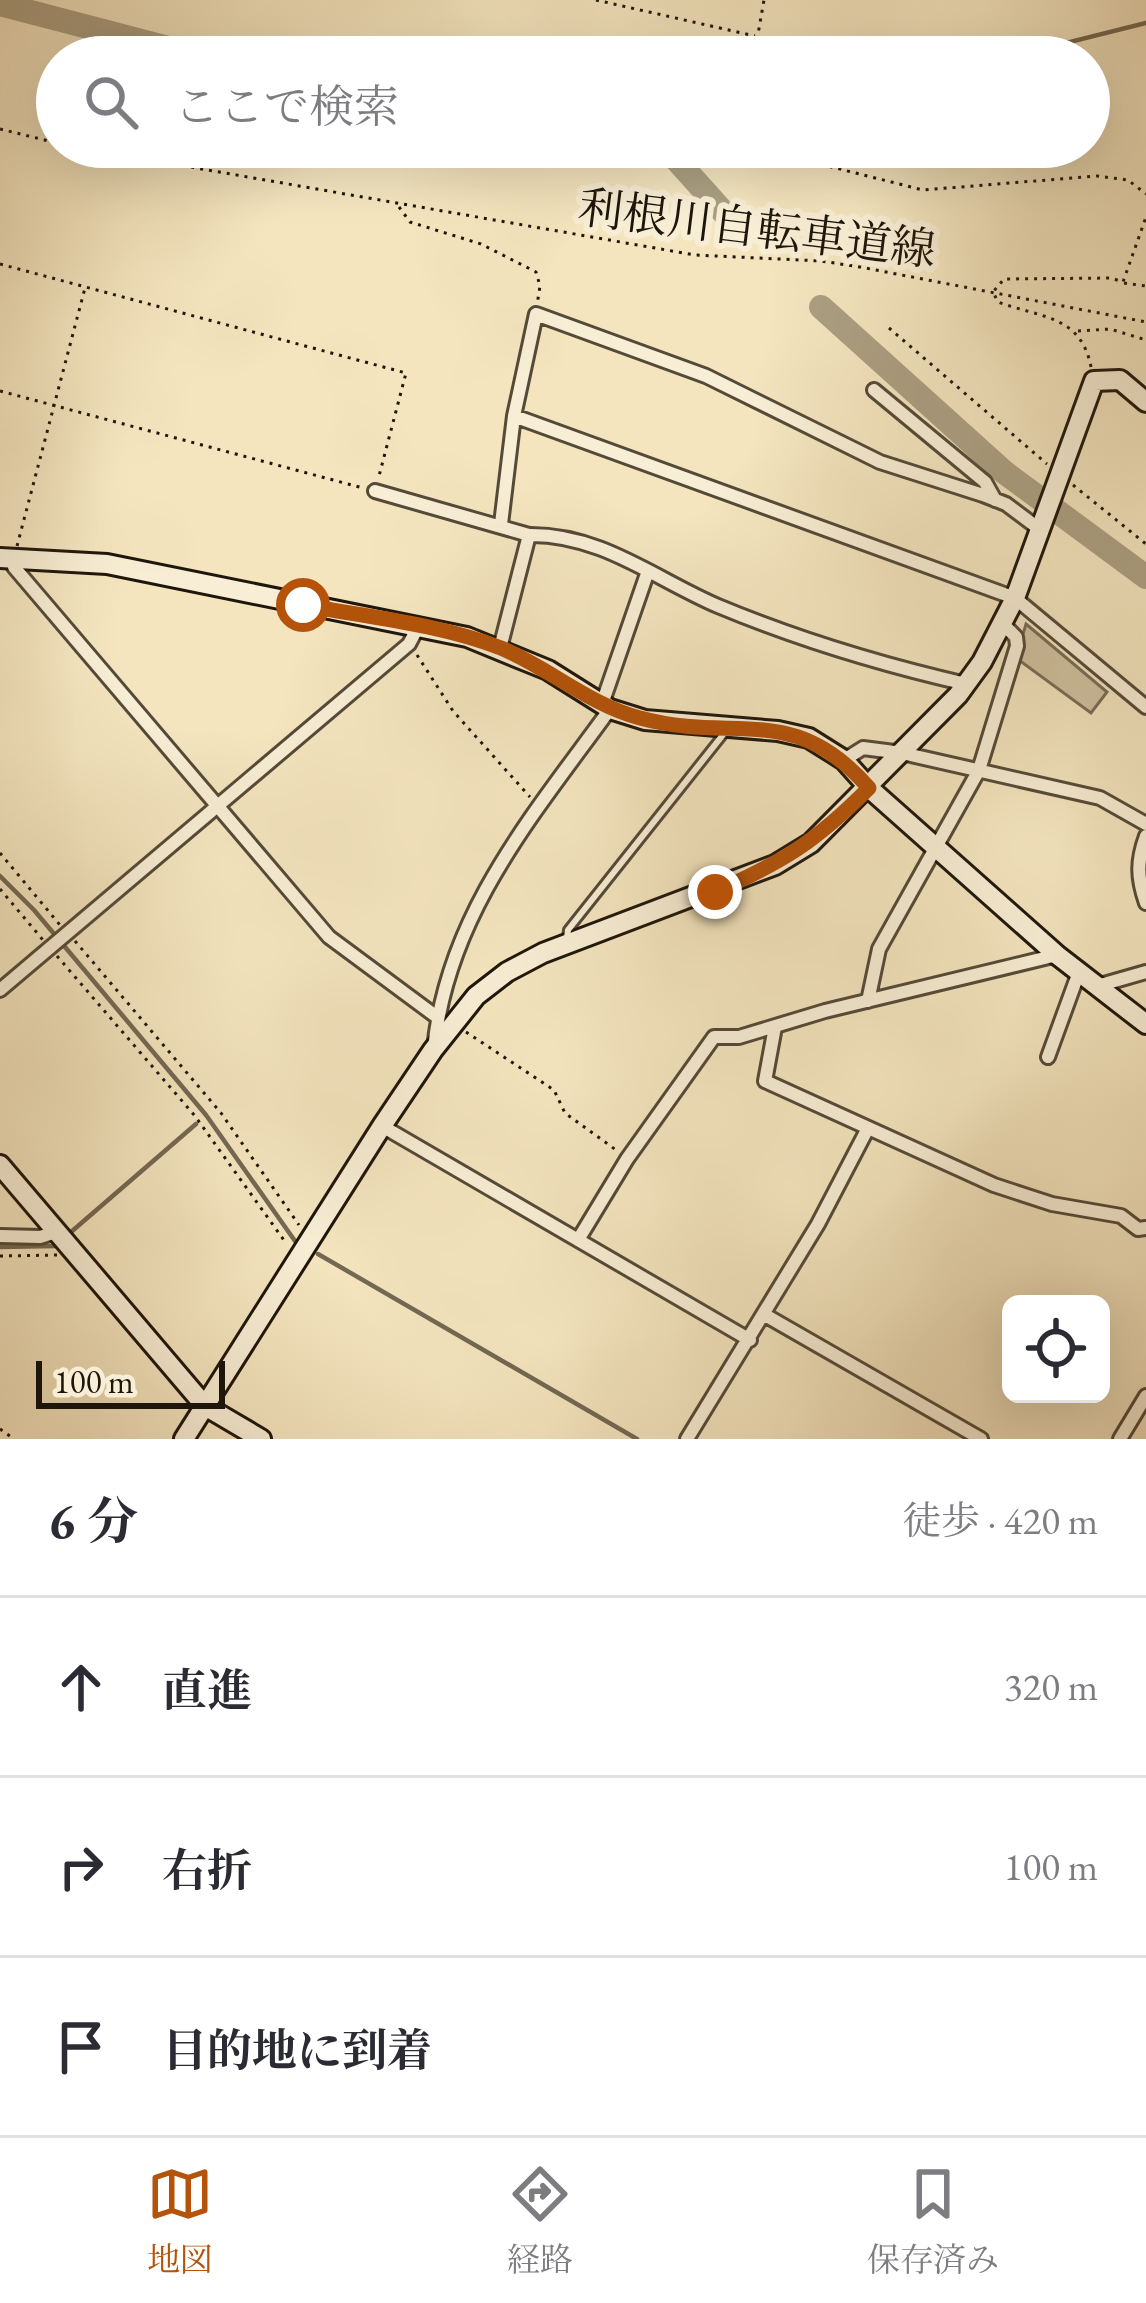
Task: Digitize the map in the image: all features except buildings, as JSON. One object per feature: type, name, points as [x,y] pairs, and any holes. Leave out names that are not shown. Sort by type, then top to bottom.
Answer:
[{"type":"street","points":[[501,524],[514,416],[536,314],[706,376],[880,462],[995,500],[1042,531]]},
{"type":"street","points":[[446,1020],[507,972],[566,945],[715,892],[775,866],[811,843],[966,684],[1015,598],[1094,381],[1120,380],[1146,402]]},
{"type":"street","points":[[874,390],[985,482],[995,500]]},
{"type":"street","points":[[514,416],[1015,598],[1146,707]]},
{"type":"street","points":[[375,491],[530,536],[570,537],[632,560],[719,606],[869,658],[966,684]]},
{"type":"street","points":[[500,648],[530,536]]},
{"type":"street","points":[[7,557],[106,564],[414,635],[500,648],[548,670],[606,706],[645,720],[809,738],[844,760],[869,788],[1057,955],[1146,1024]]},
{"type":"street","points":[[7,557],[329,938],[446,1020]]},
{"type":"street","points":[[184,1439],[434,1050],[446,1020],[466,924],[494,868],[606,706],[648,571]]},
{"type":"street","points":[[868,1001],[880,949],[980,770],[1017,646],[1016,637],[1002,623]]},
{"type":"street","points":[[0,990],[414,635]]},
{"type":"street","points":[[844,760],[863,748],[902,753],[1100,798],[1146,824]]},
{"type":"street","points":[[1146,836],[1138,879],[1146,903]]},
{"type":"street","points":[[578,1240],[627,1159],[714,1037],[740,1037],[1057,955]]},
{"type":"street","points":[[1048,1057],[1079,972]]},
{"type":"street","points":[[1097,986],[1146,972]]},
{"type":"street","points":[[775,1027],[764,1081],[994,1185],[1052,1204],[1121,1216],[1138,1229],[1146,1228]]},
{"type":"street","points":[[382,1126],[750,1340]]},
{"type":"street","points":[[687,1439],[765,1315],[867,1130]]},
{"type":"street","points":[[0,1165],[205,1406],[261,1439]]},
{"type":"street","points":[[0,1236],[40,1237],[56,1232]]},
{"type":"street","points":[[765,1315],[981,1439]]},
{"type":"street","points":[[1120,1439],[1146,1396]]},
{"type":"lane","points":[[566,945],[568,930],[729,728]]},
{"type":"path","points":[[596,0],[755,36],[764,0]]},
{"type":"path","points":[[0,129],[36,138]]},
{"type":"path","name":"利根川自転車道線","points":[[191,168],[695,255],[821,261],[1146,322]]},
{"type":"path","points":[[836,168],[923,190],[1097,176],[1128,180],[1146,194]]},
{"type":"path","points":[[398,206],[410,221],[481,244],[536,272],[540,286],[536,314]]},
{"type":"path","points":[[1123,282],[1146,218]]},
{"type":"path","points":[[0,265],[406,373],[375,491],[0,391]]},
{"type":"path","points":[[1146,286],[1111,278],[1004,279],[993,292],[998,302],[1076,331],[1102,328],[1146,340]]},
{"type":"path","points":[[7,557],[56,406],[86,287]]},
{"type":"path","points":[[889,328],[1059,482],[1146,544]]},
{"type":"path","points":[[1076,331],[1087,346],[1094,381]]},
{"type":"path","points":[[414,635],[453,710],[539,807]]},
{"type":"path","points":[[0,853],[194,1079],[312,1242]]},
{"type":"path","points":[[0,889],[195,1116],[298,1259]]},
{"type":"path","points":[[446,1020],[554,1090],[565,1113],[584,1131],[627,1159]]},
{"type":"path","points":[[0,1256],[61,1255],[72,1250]]},
{"type":"path","points":[[0,1429],[14,1439]]},
{"type":"shaded area","points":[[1026,624],[1107,692],[1091,713],[1016,658]]},
{"type":"waterway","points":[[0,4],[123,36]]},
{"type":"waterway","points":[[1094,36],[1146,23]]},
{"type":"waterway","points":[[684,168],[725,214]]},
{"type":"waterway","points":[[821,307],[1004,472],[1146,577]]},
{"type":"waterway","points":[[0,876],[206,1115],[295,1241]]},
{"type":"waterway","points":[[71,1232],[196,1124]]},
{"type":"waterway","points":[[0,1247],[55,1246]]},
{"type":"waterway","points":[[318,1254],[637,1439]]},
{"type":"route","points":[[303,605],[500,648],[548,670],[610,709],[645,720],[809,738],[844,760],[869,788],[811,843],[775,866],[715,892]]}]
